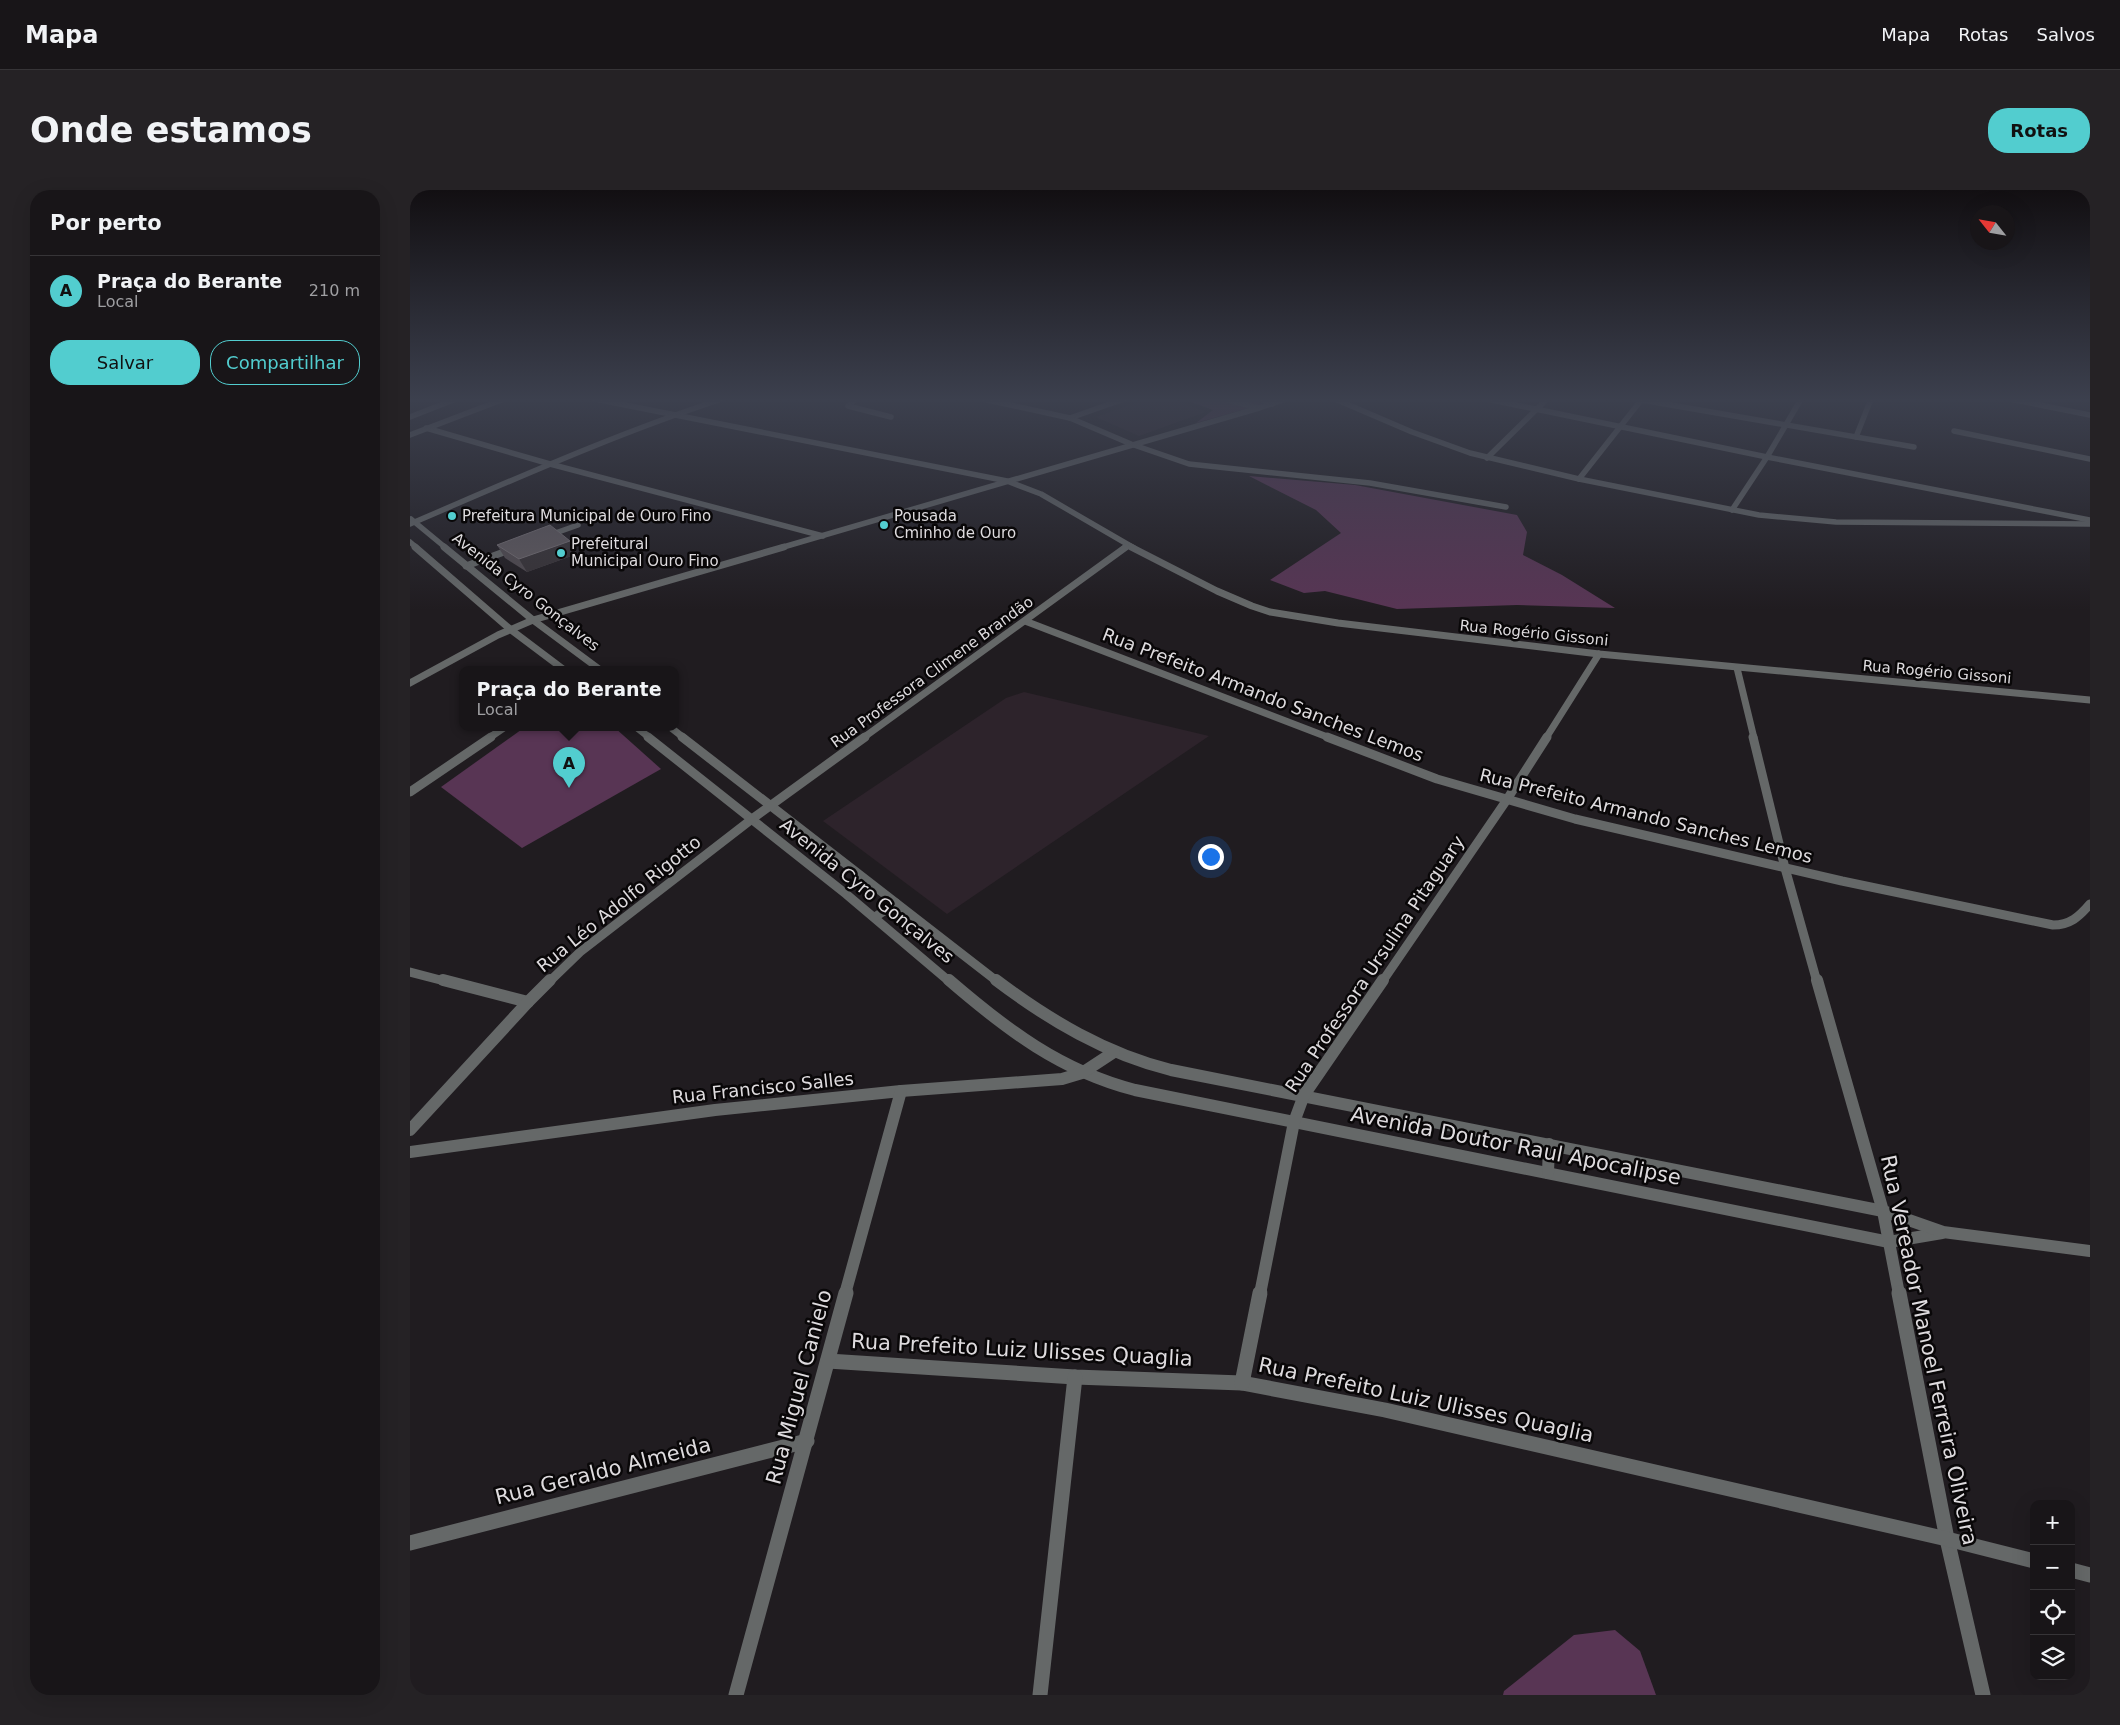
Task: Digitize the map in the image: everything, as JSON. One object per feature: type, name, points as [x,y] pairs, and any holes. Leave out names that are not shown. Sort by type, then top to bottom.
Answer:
[{"type":"street","points":[[411,521],[537,469]]},
{"type":"street","points":[[570,469],[824,536]]},
{"type":"street","name":"Rua Rogério Gissoni","points":[[947,469],[1007,481],[1029,488],[1061,504],[1128,545],[1217,591],[1270,612],[1338,623],[1599,654],[2090,700]]},
{"type":"street","points":[[410,683],[510,629],[533,620],[1046,469]]},
{"type":"street","points":[[1239,469],[1370,483],[1506,507]]},
{"type":"street","points":[[1537,469],[1732,510],[1780,518],[1836,522],[2090,524]]},
{"type":"street","points":[[1579,479],[1587,469]]},
{"type":"street","points":[[1732,510],[1759,469]]},
{"type":"street","points":[[1826,469],[2090,520]]},
{"type":"street","name":"Avenida Cyro Gonçalves","points":[[411,521],[591,666]]},
{"type":"street","points":[[541,538],[578,524]]},
{"type":"street","name":"Avenida Cyro Gonçalves","points":[[410,542],[510,629],[559,666]]},
{"type":"street","points":[[466,566],[522,545]]},
{"type":"street","name":"Rua Professora Climene Brandão","points":[[752,819],[1128,545]]},
{"type":"street","name":"Rua Prefeito Armando Sanches Lemos","points":[[1025,621],[1437,779],[1506,801],[1618,830],[1785,868],[2053,925],[2074,922],[2081,917],[2090,904]]},
{"type":"street","name":"Rua Professora Ursulina Pitaguary","points":[[1242,1383],[1294,1122],[1304,1095],[1506,801],[1599,654]]},
{"type":"street","name":"Rua Vereador Manoel Ferreira Oliveira","points":[[1737,668],[1785,868],[1883,1211],[1947,1539],[1983,1695]]},
{"type":"street","points":[[410,792],[499,731]]},
{"type":"street","name":"Avenida Cyro Gonçalves","points":[[641,731],[875,917],[983,1008],[1056,1060],[1082,1073]]},
{"type":"street","name":"Avenida Cyro Gonçalves","points":[[675,731],[770,807],[1026,1001],[1055,1020],[1114,1052]]},
{"type":"street","name":"Rua Léo Adolfo Rigotto","points":[[410,1130],[528,1002],[580,952],[752,819]]},
{"type":"street","points":[[875,917],[896,903]]},
{"type":"street","points":[[410,972],[528,1002]]},
{"type":"street","name":"Avenida Doutor Raul Apocalipse","points":[[1114,1052],[1146,1064],[1179,1072],[1304,1095],[1883,1211],[1943,1232],[2090,1251]]},
{"type":"street","name":"Rua Francisco Salles","points":[[410,1152],[715,1110],[902,1091],[1040,1081],[1082,1073],[1114,1052]]},
{"type":"street","name":"Avenida Doutor Raul Apocalipse","points":[[1082,1073],[1117,1086],[1154,1095],[1889,1242],[1943,1232]]},
{"type":"street","name":"Rua Miguel Canielo","points":[[736,1695],[902,1091]]},
{"type":"street","points":[[1548,1173],[1549,1144]]},
{"type":"street","name":"Rua Prefeito Luiz Ulisses Quaglia","points":[[828,1361],[1075,1377],[1242,1383],[1386,1410],[1947,1539],[2030,1560]]},
{"type":"street","points":[[1040,1695],[1075,1377]]},
{"type":"street","name":"Rua Geraldo Almeida","points":[[410,1543],[807,1441]]},
{"type":"street","points":[[2075,1571],[2090,1575]]},
{"type":"shaded area","points":[[1249,476],[1355,485],[1517,515],[1527,532],[1523,555],[1562,575],[1615,608],[1517,605],[1397,609],[1325,591],[1304,593],[1270,580],[1341,533],[1316,510]]},
{"type":"shaded area","points":[[1024,692],[1209,736],[947,914],[823,821],[1006,698]]},
{"type":"shaded area","points":[[519,731],[618,731],[661,769],[522,848],[441,787]]},
{"type":"shaded area","points":[[1615,1630],[1640,1651],[1656,1695],[1503,1695],[1504,1691],[1574,1635]]},
{"type":"building","points":[[550,525],[570,541],[519,559],[497,545]]},
{"type":"place","name":"Prefeitura Municipal de Ouro Fino","points":[[452,516]]},
{"type":"place","name":"Pousada Cminho de Ouro","points":[[884,525]]},
{"type":"place","name":"Prefeitural Municipal Ouro Fino","points":[[561,553]]},
{"type":"place","name":"Praça do Berante","points":[[569,788]]}]
